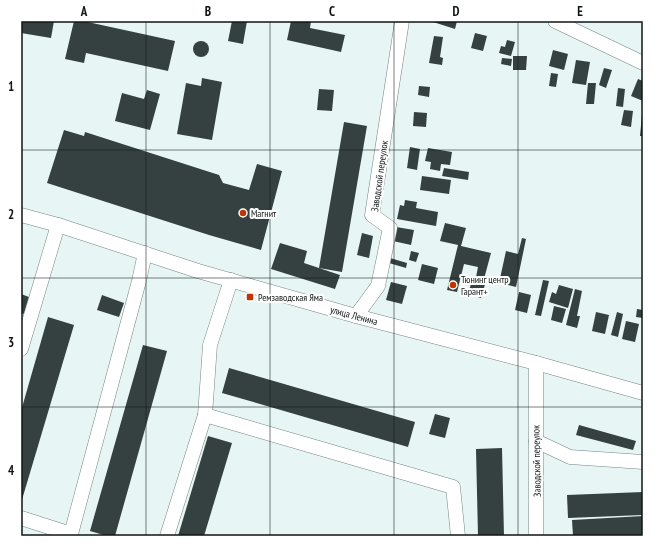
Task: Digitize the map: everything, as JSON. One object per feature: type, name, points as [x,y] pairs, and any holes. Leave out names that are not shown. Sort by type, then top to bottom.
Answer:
[{"type":"street","name":"Заводской переулок","points":[[356,316],[378,286],[390,228],[372,215],[402,21]]},
{"type":"street","points":[[555,21],[643,63]]},
{"type":"street","name":"улица Ленина","points":[[21,215],[231,280],[356,316],[536,363],[643,393]]},
{"type":"street","points":[[21,349],[58,226]]},
{"type":"street","points":[[21,518],[71,534],[139,281],[145,253]]},
{"type":"street","points":[[167,536],[205,415],[210,345],[231,280]]},
{"type":"street","name":"Заводской переулок","points":[[536,363],[536,536]]},
{"type":"street","points":[[205,415],[453,487],[458,536]]},
{"type":"street","points":[[536,441],[570,458],[643,462]]},
{"type":"building","points":[[21,21],[54,21],[51,38],[21,33]]},
{"type":"building","points":[[74,21],[83,21],[175,41],[168,71],[86,53],[84,63],[65,59]]},
{"type":"building","points":[[232,21],[247,21],[243,44],[228,41]]},
{"type":"building","points":[[291,21],[311,21],[310,28],[345,35],[341,52],[287,40]]},
{"type":"building","points":[[430,21],[457,21],[455,29]]},
{"type":"building","points":[[475,33],[487,36],[483,51],[471,48]]},
{"type":"building","points":[[434,36],[443,37],[440,57],[443,58],[442,65],[429,63]]},
{"type":"building","points":[[507,40],[515,42],[511,56],[499,53],[501,46],[505,47]]},
{"type":"building","points":[[201,41],[208,46],[209,49],[204,56],[201,57],[194,52],[193,49],[198,42]]},
{"type":"building","points":[[553,50],[568,54],[564,70],[549,66]]},
{"type":"building","points":[[513,56],[527,56],[526,70],[513,70]]},
{"type":"building","points":[[502,58],[512,59],[511,66],[501,64]]},
{"type":"building","points":[[576,60],[590,62],[586,85],[572,83]]},
{"type":"building","points":[[604,68],[612,70],[606,88],[599,85]]},
{"type":"building","points":[[551,73],[558,74],[556,87],[549,86]]},
{"type":"building","points":[[202,78],[222,82],[212,140],[177,134],[186,83],[201,86]]},
{"type":"building","points":[[638,79],[643,81],[643,101],[631,96]]},
{"type":"building","points":[[588,83],[596,83],[594,104],[586,104]]},
{"type":"building","points":[[419,86],[430,87],[429,97],[418,95]]},
{"type":"building","points":[[618,88],[625,89],[623,107],[616,106]]},
{"type":"building","points":[[319,89],[334,90],[332,111],[317,110]]},
{"type":"building","points":[[147,90],[160,94],[150,130],[115,121],[122,93],[144,99]]},
{"type":"building","points":[[624,110],[633,111],[631,127],[621,125]]},
{"type":"building","points":[[414,112],[427,113],[426,127],[413,126]]},
{"type":"building","points":[[642,115],[643,136],[640,136]]},
{"type":"building","points":[[344,122],[367,126],[342,272],[319,268]]},
{"type":"building","points":[[64,130],[84,136],[85,132],[219,175],[223,183],[249,190],[257,164],[282,171],[261,250],[209,235],[47,183]]},
{"type":"building","points":[[410,147],[420,149],[417,170],[407,168]]},
{"type":"building","points":[[428,148],[452,152],[450,165],[441,164],[440,171],[430,169],[431,162],[425,161]]},
{"type":"building","points":[[444,168],[469,172],[468,180],[442,176]]},
{"type":"building","points":[[422,176],[451,180],[449,194],[420,190]]},
{"type":"building","points":[[405,200],[417,202],[416,208],[438,212],[436,226],[397,219],[400,205],[404,206]]},
{"type":"building","points":[[445,223],[466,228],[461,246],[491,253],[484,279],[476,277],[478,267],[464,264],[457,292],[447,290],[458,245],[440,241]]},
{"type":"building","points":[[396,227],[414,230],[411,245],[393,241]]},
{"type":"building","points":[[362,233],[373,236],[369,258],[357,255]]},
{"type":"building","points":[[522,238],[526,239],[516,287],[499,283],[506,251],[518,254]]},
{"type":"building","points":[[280,243],[307,251],[304,263],[340,275],[335,289],[271,269]]},
{"type":"building","points":[[411,251],[419,253],[416,262],[409,260]]},
{"type":"building","points":[[390,258],[407,263],[406,268],[389,263]]},
{"type":"building","points":[[422,264],[438,268],[434,284],[418,280]]},
{"type":"building","points":[[473,277],[486,281],[481,298],[468,294]]},
{"type":"building","points":[[543,280],[549,281],[541,316],[535,315]]},
{"type":"building","points":[[391,282],[407,286],[402,304],[386,300]]},
{"type":"building","points":[[559,285],[573,289],[568,308],[549,302],[552,292],[556,294]]},
{"type":"building","points":[[575,289],[582,291],[577,316],[580,316],[577,328],[566,325]]},
{"type":"building","points":[[519,292],[531,295],[527,313],[515,310]]},
{"type":"building","points":[[21,294],[29,297],[24,314],[21,313]]},
{"type":"building","points":[[102,295],[124,303],[119,317],[97,310]]},
{"type":"building","points":[[554,306],[566,309],[562,323],[551,320]]},
{"type":"building","points":[[637,309],[643,310],[643,318],[636,317]]},
{"type":"building","points":[[596,312],[609,315],[605,334],[592,331]]},
{"type":"building","points":[[617,312],[623,314],[618,337],[611,335]]},
{"type":"building","points":[[48,317],[74,325],[21,503],[21,411]]},
{"type":"building","points":[[626,321],[639,324],[635,342],[622,339]]},
{"type":"building","points":[[143,345],[167,351],[115,536],[107,536],[90,531]]},
{"type":"building","points":[[229,368],[415,422],[408,447],[222,393]]},
{"type":"building","points":[[435,414],[450,418],[445,438],[429,434]]},
{"type":"building","points":[[579,425],[636,441],[633,450],[576,435]]},
{"type":"building","points":[[208,436],[232,443],[204,536],[178,536]]},
{"type":"building","points":[[502,448],[504,536],[478,536],[476,449]]},
{"type":"building","points":[[643,492],[643,515],[568,518],[567,495]]},
{"type":"building","points":[[643,516],[643,536],[573,536],[572,520]]},
{"type":"place","name":"Магнит","points":[[243,213]]},
{"type":"place","name":"Тюнинг центр Гарант+","points":[[453,285]]},
{"type":"place","name":"Ремзаводская Яма","points":[[250,297]]}]
